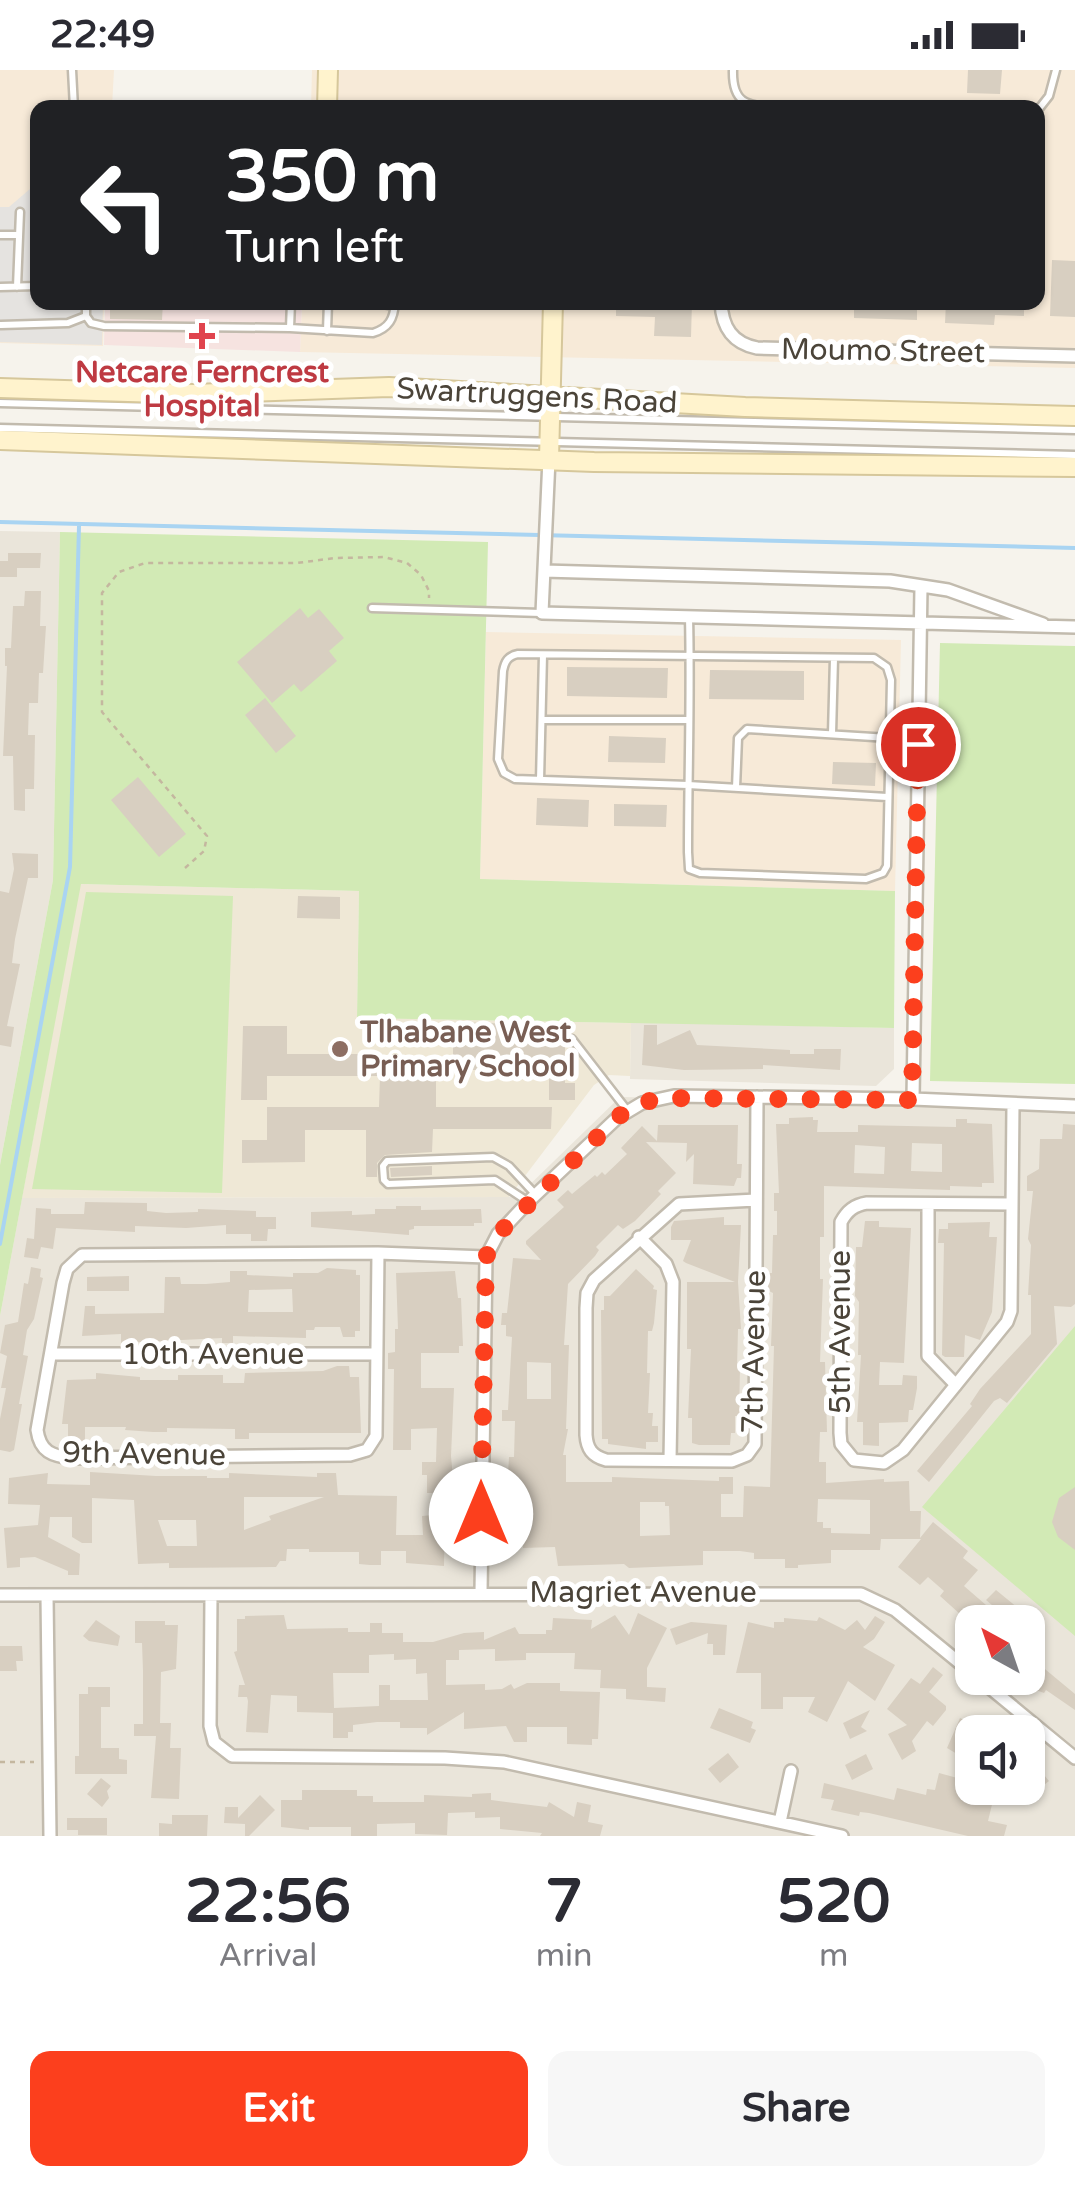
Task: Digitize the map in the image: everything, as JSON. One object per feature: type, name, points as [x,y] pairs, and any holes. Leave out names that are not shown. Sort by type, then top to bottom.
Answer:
[{"type":"main road","points":[[327,100],[328,70]]},
{"type":"main road","points":[[549,450],[552,310]]},
{"type":"main road","name":"Swartruggens Road","points":[[0,388],[193,394],[389,387],[745,407],[1075,416]]},
{"type":"main road","name":"Swartruggens Road","points":[[0,440],[549,450],[684,464],[1075,468]]},
{"type":"street","name":"Moumo Street","points":[[721,310],[729,333],[746,346],[757,348],[1075,356]]},
{"type":"street","points":[[549,450],[542,613],[1075,627]]},
{"type":"street","points":[[544,571],[890,581],[948,590],[1050,626]]},
{"type":"street","points":[[912,1100],[921,586]]},
{"type":"street","points":[[481,1592],[486,1257],[498,1234],[532,1198],[627,1110],[642,1102],[674,1096],[1075,1106]]},
{"type":"street","name":"7th Avenue","points":[[756,1200],[679,1204],[594,1280],[587,1293],[586,1443],[590,1451],[606,1460],[732,1460],[747,1455],[755,1444],[757,1097]]},
{"type":"street","name":"5th Avenue","points":[[1012,1104],[1012,1204],[1010,1311],[1002,1331],[892,1460],[854,1460],[848,1455],[840,1433],[841,1222],[859,1204],[1012,1204]]},
{"type":"street","points":[[928,1205],[928,1356],[956,1385]]},
{"type":"street","points":[[640,1236],[666,1264],[672,1282],[670,1460]]},
{"type":"street","name":"9th Avenue","points":[[378,1254],[376,1436],[367,1450],[359,1454],[72,1458],[52,1455],[38,1440],[67,1269],[82,1255],[378,1254],[486,1257]]},
{"type":"street","name":"10th Avenue","points":[[51,1354],[375,1354]]},
{"type":"street","name":"Magriet Avenue","points":[[0,1595],[861,1594],[896,1610],[955,1659]]},
{"type":"street","points":[[47,1596],[50,1836]]},
{"type":"street","points":[[211,1596],[210,1726],[214,1742],[232,1756],[459,1758],[504,1762],[842,1836]]},
{"type":"street","name":"Magriet Avenue","points":[[999,1695],[1075,1758]]},
{"type":"street","points":[[780,1822],[791,1771]]},
{"type":"lane","points":[[72,70],[74,100]]},
{"type":"lane","points":[[733,70],[732,88],[744,100]]},
{"type":"lane","points":[[1045,101],[1056,70]]},
{"type":"lane","points":[[17,287],[20,212]]},
{"type":"lane","points":[[0,235],[19,235]]},
{"type":"lane","points":[[0,287],[30,286]]},
{"type":"lane","points":[[86,310],[90,323],[104,326],[373,333],[385,329],[394,310]]},
{"type":"lane","points":[[290,328],[291,310]]},
{"type":"lane","points":[[327,330],[328,310]]},
{"type":"lane","points":[[2,324],[68,324],[86,316]]},
{"type":"lane","points":[[0,403],[1075,430]]},
{"type":"lane","points":[[0,428],[549,450],[1075,455]]},
{"type":"lane","points":[[372,608],[542,613]]},
{"type":"lane","points":[[689,616],[690,657],[688,785],[687,862],[690,869],[874,878],[883,873],[887,866],[890,680],[887,667],[874,658],[690,657],[544,654],[514,655],[504,664],[498,758],[501,769],[509,776],[540,780],[688,785],[887,798]]},
{"type":"lane","points":[[540,780],[544,654]]},
{"type":"lane","points":[[832,734],[834,658]]},
{"type":"lane","points":[[542,720],[689,720]]},
{"type":"lane","points":[[736,788],[738,738],[744,730],[890,738]]},
{"type":"lane","points":[[572,1039],[627,1110]]},
{"type":"lane","points":[[493,1157],[509,1166],[532,1198],[495,1180],[388,1184],[383,1166],[387,1162],[493,1157]]},
{"type":"path","points":[[185,868],[204,851],[207,836],[102,712],[102,593],[119,572],[146,563],[298,563],[384,557],[407,563],[421,574],[429,590],[429,610]]},
{"type":"path","points":[[0,1762],[50,1762]]},
{"type":"shaded area","points":[[0,70],[114,70],[112,100],[30,100],[30,310],[104,310],[103,346],[0,343]]},
{"type":"shaded area","points":[[312,70],[1075,70],[1075,368],[300,352],[302,310],[1045,310],[1045,100],[311,100]]},
{"type":"shaded area","points":[[30,189],[30,310],[103,310],[102,345],[0,342],[0,207],[9,207]]},
{"type":"shaded area","name":"Netcare Ferncrest Hospital","points":[[105,310],[302,310],[300,352],[104,345]]},
{"type":"shaded area","points":[[0,531],[60,532],[53,880],[0,1165]]},
{"type":"shaded area","points":[[486,632],[901,640],[895,891],[480,879]]},
{"type":"shaded area","name":"Tlhabane West Primary School","points":[[80,884],[359,891],[357,1018],[631,1023],[630,1076],[609,1075],[594,1085],[509,1197],[22,1198]]},
{"type":"shaded area","points":[[631,1022],[894,1028],[894,1069],[876,1086],[630,1079]]},
{"type":"shaded area","points":[[620,1097],[1075,1104],[1075,1836],[0,1836],[0,1316],[22,1198],[517,1197]]},
{"type":"green space","points":[[60,532],[488,542],[480,879],[895,891],[894,1028],[357,1018],[359,891],[81,884],[0,1316],[0,1165],[53,880]]},
{"type":"green space","points":[[940,643],[1075,646],[1075,1084],[930,1081]]},
{"type":"green space","points":[[86,892],[233,896],[222,1193],[32,1189]]},
{"type":"green space","points":[[1075,1326],[1075,1636],[1045,1611],[1045,1605],[1038,1605],[922,1507]]},
{"type":"building","points":[[968,70],[1002,70],[1000,94],[967,93]]},
{"type":"building","points":[[1052,260],[1075,261],[1075,317],[1050,316]]},
{"type":"building","points":[[110,310],[163,310],[162,320],[110,319]]},
{"type":"building","points":[[616,310],[692,310],[691,337],[654,336],[655,317],[616,316]]},
{"type":"building","points":[[854,310],[917,310],[917,320],[854,318]]},
{"type":"building","points":[[946,310],[1024,310],[1024,316],[995,315],[994,325],[945,323]]},
{"type":"building","points":[[8,553],[41,553],[40,568],[17,568],[17,577],[0,577],[0,561],[8,561]]},
{"type":"building","points":[[25,591],[41,591],[40,626],[46,626],[38,703],[29,703],[28,735],[35,735],[34,789],[25,789],[25,811],[14,810],[13,756],[3,756],[5,648],[11,648],[13,606],[24,606]]},
{"type":"building","points":[[300,608],[308,618],[319,609],[344,638],[329,651],[337,661],[301,692],[294,684],[272,703],[237,662]]},
{"type":"building","points":[[567,667],[668,668],[667,698],[567,696]]},
{"type":"building","points":[[710,670],[804,671],[804,700],[709,699]]},
{"type":"building","points":[[265,698],[296,736],[276,753],[245,715]]},
{"type":"building","points":[[609,736],[666,738],[665,763],[608,762]]},
{"type":"building","points":[[833,762],[876,763],[875,786],[832,784]]},
{"type":"building","points":[[138,777],[186,834],[159,857],[111,800]]},
{"type":"building","points":[[537,798],[589,800],[588,827],[536,825]]},
{"type":"building","points":[[614,804],[667,805],[666,827],[614,826]]},
{"type":"building","points":[[12,853],[38,854],[38,878],[28,878],[15,939],[12,963],[20,964],[7,1026],[14,1027],[11,1047],[0,1045],[0,891],[9,893],[14,869]]},
{"type":"building","points":[[298,896],[340,897],[340,919],[297,918]]},
{"type":"building","points":[[453,1022],[555,1025],[565,1044],[565,1083],[575,1083],[575,1100],[549,1100],[549,1070],[436,1070],[436,1107],[552,1107],[551,1129],[433,1129],[432,1152],[385,1155],[377,1163],[377,1177],[366,1177],[366,1130],[305,1130],[305,1162],[242,1163],[242,1140],[267,1140],[267,1107],[379,1107],[380,1076],[267,1076],[267,1100],[241,1100],[243,1026],[287,1026],[287,1054],[453,1057]]},
{"type":"building","points":[[644,1025],[657,1025],[657,1045],[690,1030],[697,1045],[790,1050],[790,1054],[841,1049],[840,1070],[763,1065],[763,1069],[684,1070],[642,1065]]},
{"type":"building","points":[[813,1117],[818,1120],[817,1132],[858,1132],[858,1125],[956,1127],[956,1119],[992,1124],[994,1183],[982,1183],[982,1187],[950,1186],[950,1190],[824,1186],[824,1237],[820,1237],[820,1362],[825,1362],[827,1432],[820,1432],[819,1462],[826,1462],[826,1483],[909,1481],[910,1511],[921,1511],[920,1538],[933,1522],[968,1551],[963,1558],[978,1570],[964,1586],[986,1605],[955,1605],[955,1610],[940,1596],[944,1591],[928,1577],[920,1585],[898,1567],[921,1539],[881,1539],[880,1550],[831,1550],[831,1563],[798,1568],[785,1568],[785,1559],[754,1559],[754,1553],[740,1551],[703,1551],[703,1565],[558,1566],[555,1547],[523,1548],[525,1503],[514,1503],[514,1493],[507,1492],[509,1457],[514,1457],[515,1421],[502,1421],[502,1410],[508,1410],[512,1337],[506,1336],[506,1325],[501,1325],[502,1313],[507,1313],[513,1258],[541,1260],[526,1241],[564,1207],[557,1200],[568,1190],[572,1194],[595,1175],[605,1175],[627,1154],[621,1148],[642,1126],[657,1141],[658,1125],[738,1125],[737,1164],[742,1164],[741,1178],[737,1178],[734,1186],[693,1184],[694,1154],[686,1162],[687,1143],[646,1142],[676,1173],[635,1221],[623,1229],[618,1225],[596,1247],[599,1250],[595,1256],[568,1284],[564,1345],[569,1345],[568,1429],[563,1455],[566,1482],[612,1482],[612,1477],[719,1481],[719,1477],[733,1477],[733,1494],[721,1494],[721,1517],[743,1517],[744,1486],[770,1487],[774,1346],[773,1293],[767,1290],[768,1273],[772,1273],[773,1235],[777,1235],[776,1124],[789,1124],[789,1118]],"holes":[[[912,1143],[942,1144],[942,1172],[911,1171]],[[855,1145],[885,1147],[884,1174],[854,1173]],[[527,1362],[551,1363],[551,1399],[527,1399]],[[818,1499],[870,1500],[870,1534],[831,1533],[831,1528],[823,1528],[823,1522],[817,1522]],[[640,1502],[665,1502],[669,1506],[670,1535],[640,1536]]]},
{"type":"building","points":[[1063,1124],[1075,1125],[1075,1304],[1054,1306],[1057,1344],[1007,1403],[1000,1398],[994,1401],[929,1482],[917,1471],[972,1406],[980,1389],[1031,1334],[1028,1239],[1033,1191],[1027,1191],[1027,1176],[1039,1169],[1040,1139],[1062,1139]]},
{"type":"building","points":[[432,1166],[432,1175],[391,1177],[390,1168]]},
{"type":"building","points":[[85,1202],[147,1203],[147,1211],[166,1213],[198,1209],[256,1211],[256,1217],[276,1217],[276,1229],[268,1229],[267,1241],[251,1241],[251,1234],[226,1234],[226,1225],[135,1226],[135,1232],[56,1228],[53,1249],[41,1247],[38,1259],[24,1257],[27,1238],[34,1239],[36,1208],[51,1209],[51,1214],[84,1214]]},
{"type":"building","points":[[421,1206],[421,1210],[481,1209],[482,1223],[414,1226],[409,1235],[311,1227],[311,1212],[375,1214],[375,1209]]},
{"type":"building","points":[[724,1217],[724,1225],[741,1225],[739,1416],[735,1416],[730,1445],[699,1445],[692,1443],[692,1418],[688,1418],[691,1349],[687,1349],[687,1282],[735,1282],[683,1261],[691,1240],[671,1240],[671,1227],[674,1221]]},
{"type":"building","points":[[865,1221],[879,1221],[879,1227],[911,1228],[904,1363],[880,1362],[879,1385],[902,1385],[903,1375],[917,1376],[917,1388],[908,1422],[879,1423],[879,1446],[863,1445],[863,1422],[857,1422],[861,1355],[859,1302],[855,1296],[856,1247],[862,1247]]},
{"type":"building","points":[[990,1222],[989,1237],[997,1237],[992,1312],[980,1340],[965,1335],[964,1357],[945,1357],[944,1243],[938,1243],[939,1229],[948,1229],[948,1223]]},
{"type":"building","points":[[31,1267],[41,1269],[43,1278],[34,1319],[27,1330],[22,1404],[14,1450],[10,1452],[0,1450],[6,1388],[1,1388],[7,1356],[0,1353],[5,1325],[18,1322],[24,1283],[28,1284]]},
{"type":"building","points":[[327,1268],[356,1270],[356,1275],[360,1275],[360,1331],[355,1331],[355,1337],[343,1337],[340,1327],[315,1327],[306,1330],[306,1338],[233,1336],[233,1343],[222,1343],[222,1338],[121,1343],[121,1334],[82,1336],[85,1306],[95,1306],[95,1314],[164,1313],[165,1277],[180,1277],[181,1284],[206,1284],[230,1282],[230,1271],[293,1277],[293,1273],[318,1273]],"holes":[[[292,1289],[293,1312],[248,1312],[249,1290]]]},
{"type":"building","points":[[636,1269],[657,1290],[654,1323],[652,1331],[648,1331],[647,1373],[648,1413],[653,1413],[652,1426],[658,1426],[658,1442],[646,1442],[646,1449],[608,1444],[608,1439],[602,1439],[601,1310],[604,1296],[610,1296]]},
{"type":"building","points":[[455,1271],[461,1298],[463,1346],[459,1346],[459,1353],[421,1353],[421,1388],[454,1388],[451,1456],[453,1478],[462,1482],[462,1493],[459,1501],[442,1501],[442,1493],[427,1493],[427,1475],[422,1475],[422,1462],[436,1462],[437,1428],[411,1429],[411,1450],[393,1450],[394,1369],[388,1369],[388,1353],[395,1352],[398,1329],[396,1273]]},
{"type":"building","points":[[129,1276],[129,1291],[87,1291],[87,1277]]},
{"type":"building","points":[[349,1366],[350,1377],[359,1377],[361,1433],[249,1433],[249,1439],[235,1439],[235,1429],[167,1428],[167,1432],[153,1432],[125,1430],[126,1427],[85,1427],[85,1446],[68,1446],[68,1424],[62,1424],[67,1380],[96,1379],[96,1373],[140,1380],[223,1375],[223,1383],[244,1383],[245,1373],[323,1371]]},
{"type":"building","points":[[90,1472],[207,1478],[229,1478],[229,1473],[317,1477],[317,1473],[336,1473],[338,1495],[397,1496],[396,1535],[423,1535],[422,1516],[445,1514],[444,1566],[406,1563],[406,1551],[381,1551],[381,1565],[370,1565],[359,1564],[359,1552],[309,1549],[287,1549],[286,1561],[280,1561],[276,1567],[169,1568],[169,1563],[138,1564],[134,1500],[92,1498],[92,1543],[72,1537],[72,1517],[50,1517],[48,1537],[80,1554],[79,1575],[68,1575],[68,1571],[35,1557],[20,1558],[20,1567],[7,1568],[4,1528],[38,1525],[40,1505],[8,1504],[9,1478],[48,1473],[47,1484],[90,1485]],"holes":[[[244,1497],[324,1497],[269,1516],[271,1520],[244,1530]],[[158,1520],[196,1520],[197,1546],[167,1546]]]},
{"type":"building","points":[[1075,1487],[1075,1550],[1058,1537],[1052,1522],[1059,1498]]},
{"type":"building","points":[[996,1590],[1014,1605],[992,1605],[986,1600]]},
{"type":"building","points":[[638,1613],[667,1628],[647,1668],[647,1687],[666,1688],[665,1702],[626,1699],[626,1689],[600,1688],[601,1670],[574,1669],[575,1653],[526,1653],[526,1660],[495,1661],[495,1649],[459,1650],[459,1660],[446,1660],[446,1685],[485,1684],[485,1690],[511,1684],[514,1689],[527,1683],[560,1683],[560,1691],[600,1692],[598,1739],[592,1739],[592,1745],[567,1744],[567,1727],[527,1727],[527,1742],[514,1742],[506,1726],[464,1729],[464,1712],[427,1735],[427,1728],[400,1728],[400,1722],[377,1722],[353,1725],[348,1738],[333,1738],[333,1713],[297,1712],[297,1696],[271,1695],[268,1733],[246,1732],[248,1701],[247,1697],[238,1697],[239,1685],[245,1685],[234,1652],[237,1619],[245,1616],[284,1615],[287,1629],[348,1628],[348,1632],[370,1632],[370,1623],[382,1623],[382,1633],[403,1633],[403,1642],[433,1642],[484,1632],[484,1640],[515,1627],[519,1634],[546,1634],[546,1630],[552,1630],[553,1618],[592,1620],[591,1629],[615,1615],[629,1635]],"holes":[[[394,1654],[394,1660],[416,1659],[416,1674],[427,1673],[428,1700],[390,1700],[390,1685],[379,1685],[379,1706],[334,1708],[333,1673],[369,1673],[369,1655]]]},
{"type":"building","points":[[875,1616],[885,1622],[863,1647],[895,1665],[875,1701],[848,1681],[827,1722],[808,1712],[815,1697],[783,1697],[783,1709],[761,1709],[761,1673],[736,1673],[748,1622],[774,1628],[774,1622],[784,1622],[784,1618],[817,1621],[819,1617],[845,1630],[857,1620],[865,1630]]},
{"type":"building","points":[[96,1620],[120,1636],[118,1646],[89,1641],[83,1636]]},
{"type":"building","points":[[135,1621],[178,1625],[176,1669],[161,1672],[160,1723],[171,1723],[170,1748],[181,1748],[179,1799],[151,1798],[156,1736],[134,1736],[134,1724],[143,1724],[142,1643],[135,1643]]},
{"type":"building","points":[[691,1622],[727,1625],[725,1655],[713,1655],[713,1644],[707,1644],[708,1633],[676,1645],[670,1629]]},
{"type":"building","points":[[0,1646],[22,1646],[23,1661],[16,1661],[17,1671],[0,1671]]},
{"type":"building","points":[[933,1667],[943,1675],[929,1692],[946,1710],[933,1726],[927,1721],[912,1741],[916,1751],[902,1760],[888,1734],[907,1725],[887,1709],[911,1678],[920,1684]]},
{"type":"building","points":[[1045,1669],[1075,1694],[1075,1710],[1046,1690]]},
{"type":"building","points":[[88,1687],[110,1687],[110,1707],[101,1707],[101,1748],[119,1748],[119,1759],[127,1760],[127,1774],[75,1774],[75,1756],[79,1756],[79,1694],[88,1694]]},
{"type":"building","points":[[719,1708],[753,1722],[751,1728],[756,1730],[750,1743],[710,1728]]},
{"type":"building","points":[[870,1710],[861,1727],[867,1731],[850,1739],[843,1723]]},
{"type":"building","points":[[955,1730],[955,1753],[947,1748]]},
{"type":"building","points":[[728,1753],[739,1767],[720,1783],[708,1769]]},
{"type":"building","points":[[866,1754],[873,1769],[852,1780],[845,1765]]},
{"type":"building","points":[[939,1773],[955,1777],[955,1805],[992,1805],[988,1821],[1007,1825],[1004,1836],[968,1836],[869,1813],[860,1812],[859,1816],[831,1810],[834,1800],[821,1798],[824,1783],[894,1800],[897,1788],[926,1795],[927,1789],[935,1790]]},
{"type":"building","points":[[101,1778],[111,1786],[102,1807],[87,1794]]},
{"type":"building","points":[[302,1790],[357,1790],[357,1796],[373,1796],[373,1802],[424,1802],[424,1795],[472,1797],[491,1793],[491,1800],[547,1807],[549,1802],[574,1817],[577,1802],[591,1805],[588,1822],[603,1825],[600,1836],[540,1836],[542,1833],[500,1829],[500,1817],[475,1818],[475,1812],[448,1813],[447,1835],[415,1834],[415,1823],[377,1824],[377,1836],[351,1836],[351,1827],[281,1827],[281,1800],[302,1800]]},
{"type":"building","points":[[260,1795],[275,1810],[249,1836],[245,1836],[245,1824],[224,1823],[225,1807],[238,1807],[238,1818]]},
{"type":"building","points":[[172,1815],[208,1815],[207,1836],[159,1836],[159,1823],[172,1824]]},
{"type":"building","points":[[67,1818],[107,1818],[107,1835],[78,1835],[78,1830],[67,1830]]},
{"type":"waterway","points":[[0,522],[1075,548]]},
{"type":"waterway","points":[[0,1244],[70,867],[79,526]]},
{"type":"place","name":"Netcare Ferncrest Hospital","points":[[202,336]]},
{"type":"place","name":"Tlhabane West Primary School","points":[[340,1049]]},
{"type":"route","points":[[481,1514],[486,1257],[498,1234],[528,1202],[617,1118],[642,1102],[657,1098],[912,1100],[918,744]]}]
